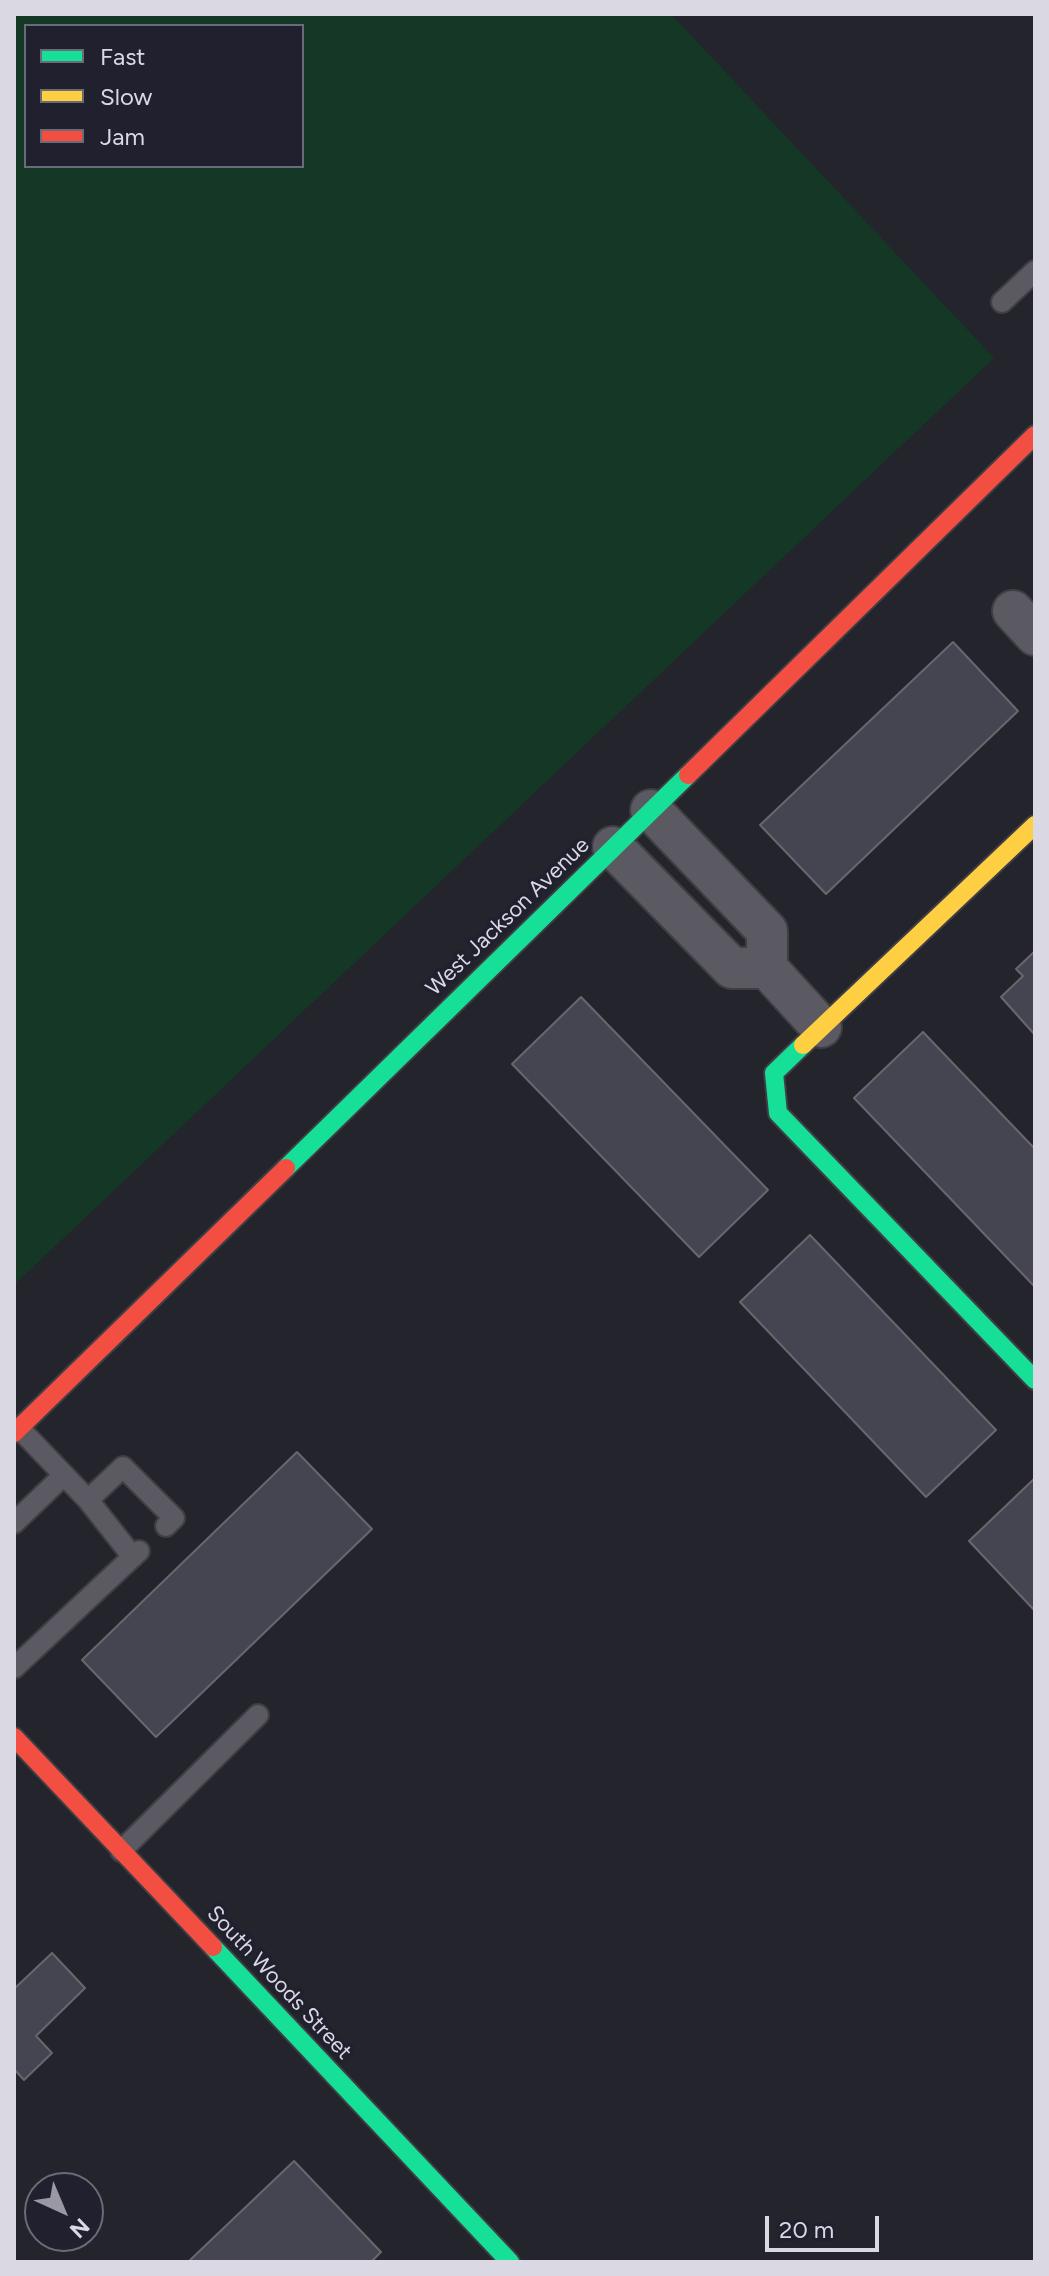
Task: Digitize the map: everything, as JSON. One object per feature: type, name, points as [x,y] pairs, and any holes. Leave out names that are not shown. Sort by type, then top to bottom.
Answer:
[{"type":"street","name":"West Jackson Avenue","points":[[16,1431],[1035,435]]},
{"type":"street","points":[[651,810],[767,931],[767,968],[821,1027]]},
{"type":"street","points":[[1035,825],[774,1073],[778,1113],[1035,1380]]},
{"type":"street","points":[[613,847],[732,968],[767,968]]},
{"type":"street","name":"South Woods Street","points":[[14,1737],[510,2262]]},
{"type":"lane","points":[[1002,302],[1035,271]]},
{"type":"lane","points":[[14,1668],[136,1554],[64,1475],[16,1431]]},
{"type":"lane","points":[[88,1500],[123,1467],[174,1518],[166,1526]]},
{"type":"lane","points":[[14,1523],[64,1475]]},
{"type":"lane","points":[[121,1851],[258,1715]]},
{"type":"green space","points":[[14,14],[671,14],[994,358],[14,1285]]},
{"type":"building","points":[[953,642],[1018,711],[826,894],[760,825]]},
{"type":"building","points":[[1035,951],[1035,1035],[1001,997],[1023,976],[1016,969]]},
{"type":"building","points":[[581,997],[768,1190],[699,1257],[512,1064]]},
{"type":"building","points":[[923,1032],[1035,1149],[1035,1287],[854,1098]]},
{"type":"building","points":[[810,1235],[996,1430],[926,1497],[740,1302]]},
{"type":"building","points":[[297,1452],[372,1529],[156,1737],[82,1660]]},
{"type":"building","points":[[1035,1478],[1035,1611],[969,1541]]},
{"type":"building","points":[[52,1953],[85,1988],[36,2036],[52,2053],[24,2080],[14,2069],[14,1989]]},
{"type":"building","points":[[294,2161],[381,2252],[371,2262],[188,2262]]},
{"type":"traffic: fast","points":[[286,1168],[688,775]]},
{"type":"traffic: fast","points":[[803,1045],[774,1073],[778,1113],[1035,1380]]},
{"type":"traffic: fast","points":[[213,1947],[510,2262]]},
{"type":"traffic: slow","points":[[803,1045],[1035,825]]},
{"type":"traffic: jam","points":[[688,775],[1035,435]]},
{"type":"traffic: jam","points":[[14,1433],[286,1168]]},
{"type":"traffic: jam","points":[[14,1737],[213,1947]]}]
